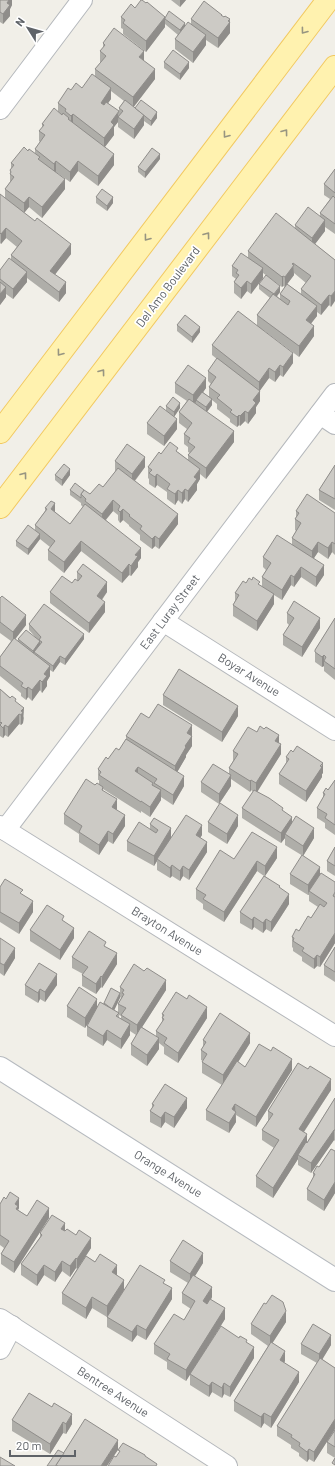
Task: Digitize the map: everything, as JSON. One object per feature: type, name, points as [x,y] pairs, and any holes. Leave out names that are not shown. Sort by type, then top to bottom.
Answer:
[{"type":"main road","points":[[0,432],[328,0]]},
{"type":"main road","name":"Del Amo Boulevard","points":[[0,506],[335,66]]},
{"type":"street","points":[[0,109],[82,0]]},
{"type":"street","name":"East Luray Street","points":[[2,828],[163,621],[327,419],[335,394]]},
{"type":"street","name":"Boyar Avenue","points":[[163,621],[335,730]]},
{"type":"street","name":"Brayton Avenue","points":[[2,828],[335,1036]]},
{"type":"street","name":"Orange Avenue","points":[[0,1068],[335,1280]]},
{"type":"street","points":[[0,1349],[6,1323]]},
{"type":"street","name":"Bentree Avenue","points":[[6,1323],[227,1466]]},
{"type":"building","points":[[0,0],[9,0],[7,3],[10,5],[3,14],[0,12]]},
{"type":"building","points":[[141,0],[146,3],[147,2],[165,17],[146,41],[123,23],[125,20],[121,17],[131,4],[135,8]]},
{"type":"building","points":[[204,1],[221,15],[230,19],[228,21],[230,22],[218,38],[191,19]]},
{"type":"building","points":[[169,11],[185,23],[180,30],[165,19]]},
{"type":"building","points":[[188,22],[206,35],[193,52],[175,39]]},
{"type":"building","points":[[114,28],[144,51],[139,57],[155,69],[133,97],[95,69],[106,56],[100,51],[105,45],[103,43]]},
{"type":"building","points":[[173,50],[189,62],[180,74],[164,62]]},
{"type":"building","points":[[92,74],[111,88],[101,103],[104,105],[106,102],[119,111],[111,122],[114,125],[104,138],[73,114],[71,116],[65,111],[66,109],[58,103],[68,88],[71,90],[76,83],[82,88]]},
{"type":"building","points":[[125,100],[144,115],[134,129],[118,117],[123,111],[119,108]]},
{"type":"building","points":[[141,100],[157,112],[151,121],[135,108]]},
{"type":"building","points":[[54,108],[62,115],[63,113],[69,118],[68,119],[114,154],[98,176],[78,161],[70,172],[56,161],[54,164],[35,149],[45,135],[39,131],[44,125],[42,124]]},
{"type":"building","points":[[24,147],[28,151],[29,149],[40,157],[38,159],[65,179],[42,207],[29,197],[24,203],[5,189],[14,177],[10,174],[10,170],[14,165],[11,163]]},
{"type":"building","points":[[152,148],[160,154],[145,172],[138,167]]},
{"type":"building","points":[[335,169],[335,193],[324,184]]},
{"type":"building","points":[[102,189],[113,197],[107,206],[96,197]]},
{"type":"building","points":[[0,194],[35,221],[37,218],[71,244],[50,271],[66,282],[59,292],[11,255],[22,241],[6,228],[1,234],[0,233]]},
{"type":"building","points":[[333,196],[335,198],[335,224],[320,213]]},
{"type":"building","points":[[308,207],[325,220],[312,238],[295,225]]},
{"type":"building","points":[[276,213],[335,260],[335,291],[331,296],[329,295],[321,305],[301,289],[311,276],[293,263],[292,264],[294,265],[285,277],[282,277],[248,251]]},
{"type":"building","points":[[241,253],[263,268],[251,284],[247,281],[241,288],[234,282],[239,275],[236,273],[238,270],[232,266]]},
{"type":"building","points":[[9,258],[27,272],[13,289],[0,279],[0,270]]},
{"type":"building","points":[[266,275],[280,286],[274,294],[259,284]]},
{"type":"building","points":[[0,282],[6,287],[0,294]]},
{"type":"building","points":[[287,284],[317,306],[306,320],[314,326],[299,346],[257,315],[273,294],[288,305],[290,301],[280,294]]},
{"type":"building","points":[[238,311],[293,353],[283,367],[280,365],[275,372],[269,368],[259,382],[212,345]]},
{"type":"building","points":[[185,315],[200,327],[192,337],[177,325]]},
{"type":"building","points":[[217,358],[260,391],[253,400],[256,403],[248,413],[245,411],[237,417],[230,412],[232,410],[217,398],[220,395],[209,387],[216,377],[208,371]]},
{"type":"building","points":[[188,365],[206,378],[193,395],[175,383]]},
{"type":"building","points":[[202,392],[212,399],[206,407],[196,400]]},
{"type":"building","points":[[173,397],[180,403],[174,412],[166,406]]},
{"type":"building","points":[[189,399],[234,431],[206,468],[188,455],[195,447],[188,442],[190,438],[184,434],[192,423],[179,412]]},
{"type":"building","points":[[160,406],[177,419],[164,436],[147,423]]},
{"type":"building","points":[[170,442],[178,448],[176,451],[200,469],[194,477],[197,479],[188,491],[185,489],[182,493],[178,490],[175,494],[167,489],[170,484],[157,474],[155,477],[149,473],[152,470],[148,467],[159,452],[161,454]]},
{"type":"building","points":[[127,444],[145,457],[132,474],[115,461]]},
{"type":"building","points":[[64,464],[70,469],[62,480],[55,475]]},
{"type":"building","points":[[335,465],[335,499],[319,490]]},
{"type":"building","points":[[118,468],[178,514],[159,539],[155,536],[152,539],[140,529],[142,526],[129,516],[130,515],[123,509],[120,512],[118,510],[120,506],[113,500],[102,514],[85,501],[86,499],[81,494],[84,490],[90,494],[99,484],[103,487]]},
{"type":"building","points":[[75,483],[84,490],[81,494],[81,498],[70,490]]},
{"type":"building","points":[[307,494],[335,513],[335,544],[332,542],[328,548],[318,542],[312,551],[292,538],[301,523],[295,519],[299,513],[296,511]]},
{"type":"building","points":[[51,501],[55,503],[51,509],[70,524],[85,504],[141,548],[135,555],[138,556],[131,566],[129,564],[122,573],[81,541],[64,562],[48,550],[55,541],[35,525]]},
{"type":"building","points":[[28,525],[40,534],[28,549],[16,541]]},
{"type":"building","points":[[277,535],[324,565],[316,577],[301,567],[294,577],[291,575],[282,590],[262,577],[271,563],[263,557]]},
{"type":"building","points":[[83,564],[107,582],[97,596],[105,602],[89,623],[50,592],[62,576],[72,583],[75,579],[78,581],[82,576],[77,572]]},
{"type":"building","points":[[253,577],[260,582],[258,584],[274,594],[257,621],[233,605],[239,595],[235,593],[243,581],[246,583],[249,578],[252,580]]},
{"type":"building","points":[[2,596],[26,615],[13,632],[0,622],[0,598]]},
{"type":"building","points":[[294,601],[320,618],[302,647],[283,635],[294,618],[287,613]]},
{"type":"building","points":[[44,604],[84,634],[65,659],[60,656],[53,666],[34,652],[42,642],[39,640],[41,637],[29,624]]},
{"type":"building","points":[[335,618],[335,669],[324,661],[326,657],[324,655],[322,657],[315,652],[315,650]]},
{"type":"building","points":[[26,630],[40,641],[33,651],[18,639]]},
{"type":"building","points":[[14,638],[50,666],[44,674],[47,676],[42,682],[40,680],[32,690],[28,687],[26,689],[21,686],[23,683],[0,666],[0,657]]},
{"type":"building","points":[[179,669],[238,706],[222,732],[163,695]]},
{"type":"building","points":[[0,689],[10,698],[12,696],[16,699],[15,701],[24,708],[21,711],[23,712],[21,715],[19,714],[8,727],[5,725],[3,728],[0,725],[2,723],[0,723]]},
{"type":"building","points":[[158,704],[192,725],[187,733],[192,736],[175,766],[126,736],[141,713],[149,718]]},
{"type":"building","points":[[260,726],[264,729],[266,727],[279,735],[275,741],[281,744],[256,783],[229,768],[238,754],[233,751],[248,727],[257,732]]},
{"type":"building","points":[[126,739],[184,776],[173,795],[154,783],[157,779],[138,767],[135,771],[153,783],[152,785],[161,790],[150,807],[99,775],[101,772],[98,769],[106,757],[108,759],[116,748],[119,750]]},
{"type":"building","points":[[297,746],[323,763],[320,766],[322,767],[306,791],[279,774],[289,759],[286,757],[291,750],[293,752]]},
{"type":"building","points":[[213,764],[231,775],[219,794],[201,782]]},
{"type":"building","points":[[86,779],[95,785],[97,783],[103,787],[102,790],[117,799],[112,807],[125,815],[113,834],[108,831],[99,845],[79,832],[82,826],[64,814]]},
{"type":"building","points":[[335,780],[335,825],[325,818],[327,814],[317,808],[325,794],[323,793],[326,788],[328,790]]},
{"type":"building","points":[[254,790],[269,798],[283,808],[282,810],[292,817],[281,833],[242,808]]},
{"type":"building","points":[[220,803],[238,815],[227,834],[208,822]]},
{"type":"building","points":[[186,815],[202,825],[196,835],[207,842],[189,870],[183,866],[180,871],[172,865],[170,868],[157,859]]},
{"type":"building","points":[[296,816],[314,828],[303,846],[285,834]]},
{"type":"building","points":[[154,818],[171,828],[154,856],[127,841],[139,822],[156,833],[158,830],[150,824]]},
{"type":"building","points":[[252,832],[277,847],[265,866],[257,861],[224,912],[203,899],[206,895],[196,889],[220,850],[234,859]]},
{"type":"building","points":[[335,847],[335,866],[327,861]]},
{"type":"building","points":[[302,855],[320,867],[308,885],[290,874]]},
{"type":"building","points":[[321,873],[335,882],[335,892],[333,896],[335,897],[335,933],[320,957],[317,955],[314,959],[302,951],[304,948],[293,941],[294,938],[292,937],[296,929],[299,931],[308,916],[311,918],[320,904],[324,907],[327,903],[309,891]]},
{"type":"building","points":[[264,876],[280,886],[279,887],[289,894],[271,922],[266,919],[263,923],[254,917],[252,920],[240,912]]},
{"type":"building","points":[[5,879],[23,890],[20,893],[33,901],[19,923],[0,912],[0,887]]},
{"type":"building","points":[[47,905],[64,916],[62,920],[74,928],[60,950],[30,930]]},
{"type":"building","points":[[89,931],[106,942],[104,946],[117,953],[96,984],[82,975],[88,967],[72,957]]},
{"type":"building","points":[[0,938],[15,948],[4,965],[0,963]]},
{"type":"building","points":[[335,947],[335,972],[324,965]]},
{"type":"building","points":[[39,963],[57,974],[45,992],[40,989],[38,993],[25,985]]},
{"type":"building","points":[[134,964],[144,971],[147,968],[166,980],[137,1025],[121,1015],[126,1008],[118,1004],[124,994],[122,993],[124,990],[120,987]]},
{"type":"building","points":[[79,987],[97,999],[85,1018],[67,1006]]},
{"type":"building","points":[[111,988],[120,993],[112,1009],[104,1003]]},
{"type":"building","points":[[176,992],[187,999],[189,995],[207,1007],[178,1053],[164,1043],[167,1038],[156,1031],[164,1019],[162,1018],[164,1015],[162,1014]]},
{"type":"building","points":[[100,1002],[119,1013],[116,1016],[130,1024],[121,1039],[107,1030],[103,1036],[87,1026]]},
{"type":"building","points":[[220,1013],[250,1033],[223,1075],[202,1062],[207,1054],[201,1050],[206,1042],[203,1040]]},
{"type":"building","points":[[141,1027],[159,1038],[147,1055],[131,1044]]},
{"type":"building","points":[[259,1044],[271,1051],[273,1047],[292,1059],[256,1117],[235,1104],[232,1109],[236,1112],[229,1123],[206,1110],[237,1061],[245,1067]]},
{"type":"building","points":[[298,1063],[308,1069],[310,1066],[331,1079],[299,1129],[307,1134],[273,1188],[256,1176],[279,1140],[262,1130],[273,1114],[268,1111]]},
{"type":"building","points":[[165,1084],[187,1098],[174,1117],[165,1112],[161,1118],[150,1111],[154,1105],[152,1104]]},
{"type":"building","points":[[335,1098],[335,1130],[311,1163],[298,1155]]},
{"type":"building","points":[[331,1149],[335,1151],[335,1182],[324,1200],[307,1189],[315,1174],[313,1173],[317,1166],[319,1167]]},
{"type":"building","points":[[10,1192],[19,1198],[15,1204],[18,1206],[16,1209],[27,1216],[37,1200],[49,1208],[14,1262],[1,1254],[9,1241],[0,1235],[0,1204],[4,1197],[6,1199]]},
{"type":"building","points":[[52,1215],[65,1223],[61,1229],[65,1231],[67,1229],[76,1235],[79,1230],[91,1238],[77,1259],[76,1258],[70,1266],[62,1261],[55,1272],[44,1265],[37,1275],[21,1264],[42,1235],[40,1233]]},
{"type":"building","points":[[183,1240],[203,1253],[190,1274],[170,1261]]},
{"type":"building","points":[[100,1254],[117,1265],[112,1272],[124,1280],[107,1306],[92,1297],[86,1308],[62,1293],[86,1256],[95,1262]]},
{"type":"building","points":[[140,1265],[165,1280],[163,1283],[172,1288],[146,1330],[137,1325],[132,1332],[107,1317]]},
{"type":"building","points":[[193,1275],[212,1287],[203,1301],[207,1304],[210,1299],[225,1308],[186,1370],[167,1359],[170,1354],[154,1344],[174,1314],[184,1320],[195,1301],[182,1293]]},
{"type":"building","points":[[272,1295],[283,1302],[286,1311],[270,1336],[251,1324],[264,1303],[266,1304]]},
{"type":"building","points":[[313,1324],[331,1335],[319,1354],[301,1344]]},
{"type":"building","points":[[221,1326],[239,1338],[240,1336],[247,1340],[246,1342],[254,1347],[230,1387],[224,1383],[222,1388],[212,1382],[209,1386],[190,1374]]},
{"type":"building","points":[[271,1342],[285,1351],[280,1360],[299,1372],[271,1417],[264,1413],[261,1417],[234,1401]]},
{"type":"building","points":[[320,1358],[335,1368],[335,1419],[314,1452],[309,1449],[307,1452],[299,1446],[300,1443],[291,1437],[292,1435],[277,1426]]},
{"type":"building","points":[[29,1393],[52,1407],[54,1403],[72,1414],[66,1424],[63,1422],[50,1444],[12,1420]]},
{"type":"building","points":[[85,1419],[118,1440],[101,1466],[56,1465]]},
{"type":"building","points":[[335,1430],[335,1447],[327,1442]]},
{"type":"building","points":[[123,1443],[145,1455],[157,1464],[156,1466],[108,1466],[114,1456],[116,1457],[120,1451],[118,1450]]},
{"type":"building","points":[[58,1450],[64,1453],[56,1466],[47,1466]]},
{"type":"building","points":[[0,1457],[15,1466],[0,1466]]},
{"type":"building","points":[[335,1458],[335,1465],[332,1463]]}]
